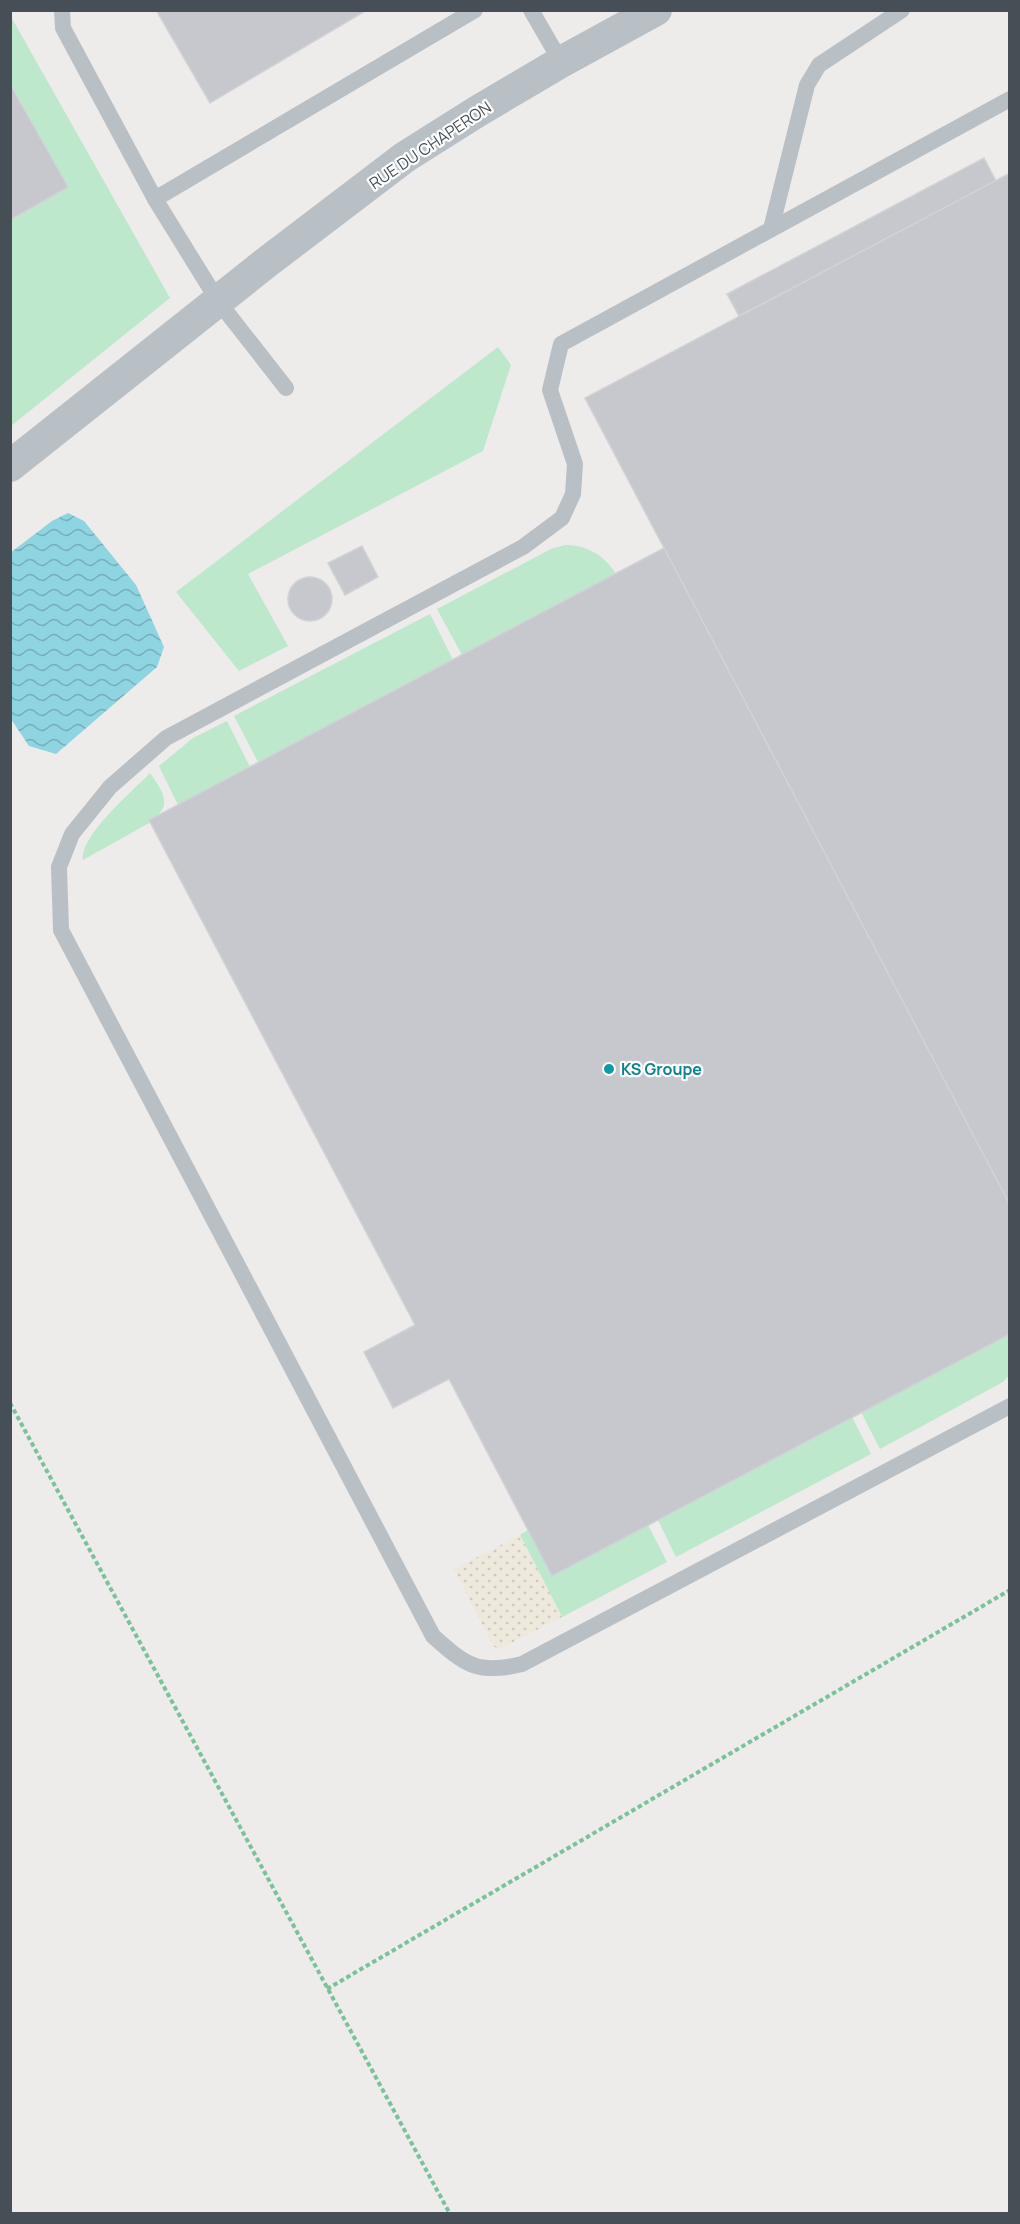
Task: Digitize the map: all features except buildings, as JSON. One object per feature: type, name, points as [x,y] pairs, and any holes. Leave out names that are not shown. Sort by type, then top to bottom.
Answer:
[{"type":"street","name":"RUE DU CHAPERON","points":[[10,466],[218,301],[405,157],[561,62],[656,10]]},
{"type":"lane","points":[[62,10],[63,28],[155,199],[218,301],[286,388]]},
{"type":"lane","points":[[155,199],[475,10]]},
{"type":"lane","points":[[531,10],[561,62]]},
{"type":"lane","points":[[771,229],[807,85],[819,66],[902,10]]},
{"type":"lane","points":[[1010,99],[561,344],[550,390],[575,464],[573,494],[562,518],[523,547],[166,738],[110,787],[72,834],[59,867],[61,930],[433,1636],[457,1659],[480,1668],[500,1670],[522,1664],[1010,1406]]},
{"type":"path","points":[[10,1403],[450,2214]]},
{"type":"path","points":[[327,1989],[1010,1590]]},
{"type":"green space","points":[[10,15],[170,298],[11,426],[11,220],[68,187],[11,84]]},
{"type":"green space","points":[[498,347],[511,365],[483,451],[248,574],[288,646],[239,671],[176,592]]},
{"type":"green space","points":[[573,545],[594,552],[606,561],[616,574],[462,655],[437,609],[551,549]]},
{"type":"green space","points":[[430,614],[453,660],[258,762],[234,716]]},
{"type":"green space","points":[[227,721],[250,767],[178,805],[159,766],[193,738]]},
{"type":"green space","points":[[150,773],[164,798],[162,810],[150,820],[151,822],[83,860],[84,850],[98,826]]},
{"type":"green space","points":[[1009,1334],[1009,1375],[1003,1382],[880,1449],[861,1412]]},
{"type":"green space","points":[[852,1417],[871,1454],[676,1557],[658,1520]]},
{"type":"green space","points":[[648,1525],[667,1562],[562,1617],[520,1535],[528,1530]]},
{"type":"sand","points":[[520,1535],[562,1617],[499,1649],[493,1646],[454,1569]]},
{"type":"water","points":[[68,513],[84,521],[136,585],[164,647],[157,667],[56,754],[29,746],[11,719],[10,553],[52,521]]},
{"type":"place","name":"KS Groupe","points":[[609,1069]]}]
